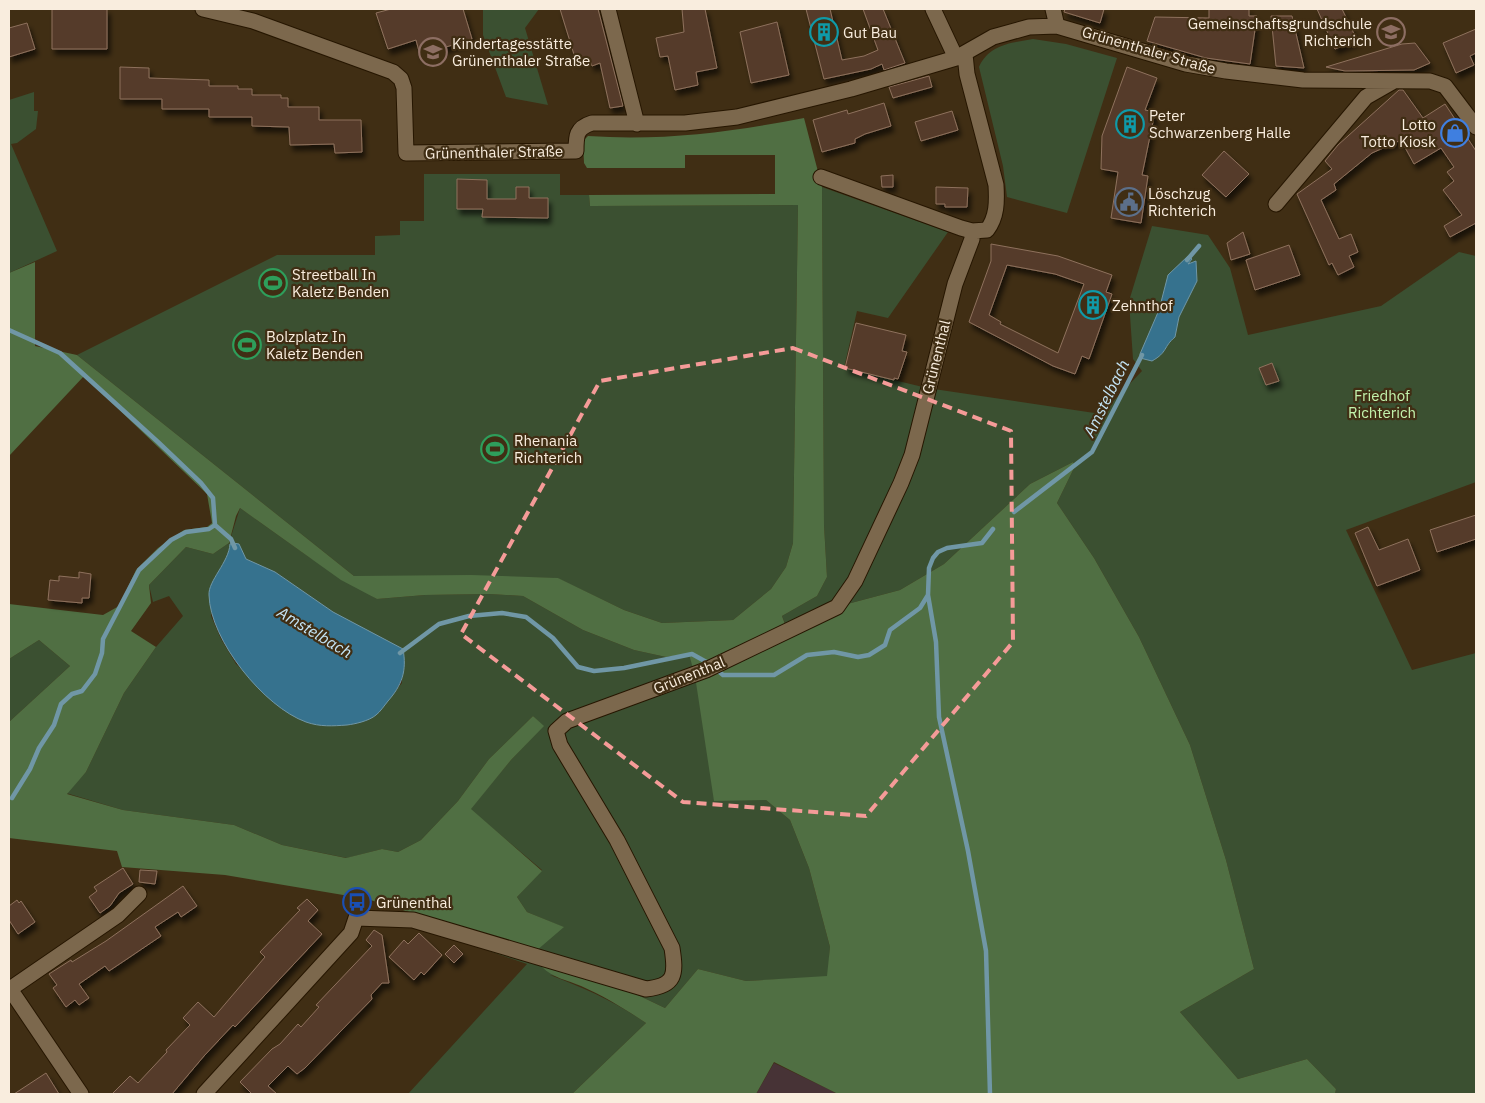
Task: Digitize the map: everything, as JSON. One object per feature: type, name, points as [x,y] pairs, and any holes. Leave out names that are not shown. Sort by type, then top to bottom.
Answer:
[{"type":"street","name":"Grünenthaler Straße","points":[[203,9],[253,21],[393,72],[402,79],[404,88],[406,153],[576,151],[576,134],[581,126],[592,123],[685,123],[737,117],[851,89],[960,56],[993,37],[1029,27],[1057,26],[1186,64],[1226,72],[1351,82],[1398,79],[1430,81],[1445,86],[1476,127]]},
{"type":"street","points":[[608,9],[637,124]]},
{"type":"street","points":[[820,177],[972,231],[987,230],[993,222],[997,203],[993,168],[967,74],[960,56],[933,9]]},
{"type":"street","points":[[1053,9],[1057,26]]},
{"type":"street","points":[[1276,204],[1366,97],[1398,79]]},
{"type":"street","name":"Grünenthal","points":[[204,1094],[351,933],[356,918],[413,920],[646,989],[662,987],[672,978],[675,967],[672,948],[617,840],[560,745],[556,731],[567,721],[706,670],[837,607],[855,582],[902,484],[912,455],[955,284],[972,239],[972,231]]},
{"type":"street","points":[[81,1094],[10,989],[118,915],[139,894]]},
{"type":"highlighted area","points":[[793,348],[1011,431],[1013,642],[866,816],[683,802],[461,634],[600,381]]},
{"type":"shaded area","points":[[774,1063],[830,1090],[837,1094],[756,1094]]},
{"type":"green space","points":[[483,9],[539,9],[525,28],[548,105],[506,97],[483,35]]},
{"type":"green space","points":[[1033,39],[1066,44],[1117,58],[1067,213],[1007,197],[1003,166],[979,67],[988,54],[1001,46]]},
{"type":"green space","points":[[34,92],[34,111],[38,111],[36,129],[17,143],[11,144],[57,251],[9,273],[9,100]]},
{"type":"green space","points":[[804,118],[822,187],[824,525],[827,577],[817,596],[782,616],[788,632],[836,607],[900,590],[944,564],[1030,484],[1073,462],[1075,466],[1057,503],[1094,558],[1139,637],[1190,745],[1226,860],[1254,969],[1180,1012],[1238,1079],[1307,1059],[1336,1089],[1335,1094],[838,1094],[774,1062],[756,1094],[572,1094],[646,1023],[598,994],[551,974],[542,967],[543,962],[623,988],[665,1008],[698,969],[746,981],[827,976],[830,947],[809,868],[790,820],[766,800],[714,801],[695,676],[689,654],[666,657],[634,650],[583,630],[523,596],[489,594],[425,595],[377,599],[341,580],[240,508],[229,543],[213,554],[186,547],[149,585],[151,603],[131,631],[156,647],[124,693],[86,772],[67,794],[123,810],[234,825],[282,845],[346,858],[382,849],[398,852],[421,840],[458,801],[489,759],[533,716],[544,726],[511,760],[471,809],[542,871],[517,897],[527,912],[564,927],[536,951],[367,899],[225,875],[122,867],[117,851],[9,838],[9,722],[70,666],[39,640],[9,659],[9,604],[103,615],[119,606],[136,570],[158,548],[184,530],[207,527],[212,523],[207,494],[84,376],[9,456],[9,273],[35,262],[35,346],[77,355],[354,576],[471,575],[558,578],[624,610],[662,623],[733,620],[771,589],[786,567],[793,543],[798,205],[590,206],[589,195],[775,194],[775,155],[685,155],[685,168],[587,168],[584,163],[583,141],[588,136],[643,137],[697,134]]},
{"type":"green space","name":"Rhenania Richterich","points":[[424,174],[560,174],[560,195],[589,195],[590,206],[798,205],[793,543],[786,567],[771,589],[733,620],[662,623],[624,610],[557,578],[354,576],[77,355],[277,255],[375,255],[375,236],[400,235],[400,221],[424,221]]},
{"type":"green space","name":"Friedhof Richterich","points":[[822,187],[948,232],[888,318],[857,311],[844,368],[927,388],[1101,414],[1142,371],[1133,359],[1129,301],[1152,226],[1208,235],[1230,268],[1248,335],[1381,306],[1459,252],[1476,256],[1476,482],[1346,530],[1412,670],[1476,653],[1476,1094],[1335,1094],[1336,1089],[1307,1059],[1238,1079],[1180,1012],[1254,969],[1226,860],[1190,745],[1139,637],[1094,558],[1057,503],[1075,466],[1073,462],[1030,484],[944,564],[900,590],[836,607],[789,633],[782,616],[817,596],[827,577],[824,525]]},
{"type":"green space","points":[[240,508],[309,557],[377,599],[425,595],[489,594],[523,596],[583,630],[634,650],[666,657],[690,654],[695,676],[766,800],[790,820],[809,868],[830,947],[828,977],[746,981],[698,969],[665,1008],[623,988],[550,975],[600,996],[646,1023],[572,1094],[408,1094],[527,964],[472,945],[563,927],[527,912],[517,897],[542,870],[470,809],[511,760],[543,726],[533,716],[489,759],[458,801],[421,840],[398,852],[382,849],[347,858],[282,845],[234,825],[123,810],[66,793],[86,772],[124,693],[156,647],[183,616],[169,596],[153,602],[149,585],[186,547],[213,554],[229,543]],"holes":[[[230,552],[275,572],[333,612],[401,650],[402,683],[375,716],[280,706],[236,664],[221,639],[211,616],[215,578]]]},
{"type":"green space","points":[[39,640],[70,666],[9,722],[9,659]]},
{"type":"water","points":[[1188,256],[1192,259],[1188,264],[1196,261],[1197,281],[1179,317],[1175,337],[1161,355],[1152,361],[1140,358],[1159,310],[1168,275]]},
{"type":"water","points":[[230,544],[239,544],[246,559],[275,572],[333,612],[403,649],[404,671],[400,683],[378,714],[366,721],[347,725],[311,724],[290,714],[273,702],[242,670],[219,632],[212,613],[209,595],[212,584],[229,551]]},
{"type":"building","points":[[52,9],[107,9],[107,49],[52,49]]},
{"type":"building","points":[[391,9],[463,9],[472,39],[420,55],[416,40],[388,49],[376,13]]},
{"type":"building","points":[[560,9],[598,9],[623,106],[610,108],[600,63],[592,66],[589,57],[576,61]]},
{"type":"building","points":[[682,9],[705,9],[717,68],[696,72],[698,85],[675,90],[668,56],[660,57],[656,38],[684,32]]},
{"type":"building","name":"Gut Bau","points":[[806,9],[830,9],[842,60],[864,56],[878,50],[863,9],[883,9],[905,63],[884,70],[882,64],[871,69],[824,79]]},
{"type":"building","points":[[1065,9],[1104,9],[1100,23],[1064,12]]},
{"type":"building","points":[[1209,9],[1249,9],[1249,16],[1257,16],[1250,64],[1206,58],[1147,41],[1155,17],[1209,18]]},
{"type":"building","points":[[1317,9],[1342,9],[1357,40],[1335,49]]},
{"type":"building","points":[[1271,16],[1292,16],[1304,68],[1276,66]]},
{"type":"building","points":[[777,22],[789,75],[751,83],[740,32]]},
{"type":"building","points":[[27,23],[35,49],[9,57],[9,28]]},
{"type":"building","points":[[1476,29],[1476,53],[1470,56],[1474,65],[1456,73],[1443,43]]},
{"type":"building","points":[[1415,43],[1430,63],[1414,70],[1345,71],[1326,67],[1402,44]]},
{"type":"building","points":[[120,67],[149,68],[149,78],[209,80],[209,86],[238,86],[238,89],[252,89],[252,95],[281,95],[281,98],[288,98],[288,107],[319,107],[319,120],[361,120],[362,152],[335,153],[334,144],[290,145],[289,127],[252,126],[252,117],[209,117],[209,109],[162,109],[162,99],[120,99]]},
{"type":"building","name":"Peter Schwarzenberg Halle","points":[[1127,67],[1157,78],[1145,110],[1155,112],[1142,175],[1148,176],[1141,223],[1111,218],[1118,172],[1101,169],[1102,136]]},
{"type":"building","points":[[929,76],[932,87],[893,98],[889,87]]},
{"type":"building","points":[[1399,90],[1403,90],[1423,118],[1445,104],[1476,151],[1476,223],[1450,237],[1444,226],[1462,215],[1443,190],[1454,181],[1447,172],[1454,167],[1441,148],[1414,164],[1401,140],[1372,153],[1334,184],[1336,190],[1321,200],[1339,239],[1351,234],[1358,252],[1349,256],[1354,267],[1338,275],[1332,263],[1329,265],[1297,194],[1332,169],[1325,161],[1338,145]]},
{"type":"building","points":[[884,103],[891,126],[865,134],[855,139],[855,143],[822,152],[813,120],[847,110],[848,114]]},
{"type":"building","points":[[952,111],[958,130],[921,141],[915,122]]},
{"type":"building","points":[[1224,151],[1249,174],[1226,197],[1202,175]]},
{"type":"building","points":[[893,175],[893,187],[882,187],[881,176]]},
{"type":"building","points":[[457,179],[487,180],[487,199],[516,199],[516,187],[529,187],[529,198],[548,198],[548,218],[482,217],[483,209],[457,209]]},
{"type":"building","points":[[936,187],[968,188],[967,207],[945,207],[945,204],[936,204]]},
{"type":"building","points":[[1243,232],[1250,254],[1231,260],[1227,243]]},
{"type":"building","name":"Zehnthof","points":[[991,244],[1058,256],[1112,275],[1106,292],[1112,294],[1089,359],[1082,356],[1075,374],[1053,366],[969,322],[991,261]],"holes":[[[1007,265],[1055,274],[1084,284],[1058,353],[1000,324],[1001,322],[989,315]]]},
{"type":"building","points":[[1289,245],[1300,275],[1255,290],[1246,260]]},
{"type":"building","points":[[856,323],[906,335],[902,351],[907,352],[898,379],[894,378],[894,380],[845,368]]},
{"type":"building","points":[[1272,363],[1279,381],[1266,385],[1259,368]]},
{"type":"building","points":[[1476,515],[1476,539],[1437,552],[1430,530]]},
{"type":"building","points":[[1368,527],[1379,550],[1408,539],[1420,570],[1377,586],[1355,533]]},
{"type":"building","points":[[79,572],[91,574],[89,598],[82,598],[82,603],[48,600],[50,580],[59,581],[59,576],[79,578]]},
{"type":"building","points":[[123,868],[133,884],[119,893],[110,906],[100,913],[89,897],[97,891],[94,887]]},
{"type":"building","points":[[140,870],[157,871],[155,884],[139,882]]},
{"type":"building","points":[[183,886],[197,906],[181,917],[178,912],[155,927],[161,936],[109,971],[105,966],[79,984],[89,998],[79,1005],[75,1000],[66,1007],[53,988],[57,985],[49,974],[106,941]]},
{"type":"building","points":[[307,899],[318,910],[308,921],[322,934],[235,1027],[233,1025],[172,1094],[112,1094],[130,1076],[138,1083],[167,1052],[166,1050],[190,1025],[183,1018],[198,1002],[214,1017],[265,957],[260,952],[300,910],[297,908]]},
{"type":"building","points":[[17,900],[19,903],[21,901],[35,922],[18,934],[9,920],[9,906]]},
{"type":"building","points":[[374,930],[382,935],[389,983],[382,983],[371,995],[372,999],[305,1068],[297,1074],[288,1066],[268,1086],[277,1094],[252,1094],[240,1082],[298,1024],[301,1027],[319,1007],[316,1005],[372,946],[366,940]]},
{"type":"building","points":[[419,933],[442,955],[424,975],[421,972],[414,980],[389,957],[404,940],[408,944]]},
{"type":"building","points":[[454,945],[463,954],[454,963],[445,954]]},
{"type":"building","points":[[46,1073],[59,1094],[14,1094]]},
{"type":"waterway","name":"Amstelbach","points":[[1187,260],[1199,246]]},
{"type":"waterway","name":"Amstelbach","points":[[9,330],[60,353],[201,483],[213,498],[215,525],[231,539],[235,548]]},
{"type":"waterway","name":"Amstelbach","points":[[1014,512],[1092,452],[1142,355]]},
{"type":"waterway","points":[[12,798],[30,769],[39,748],[54,725],[61,704],[72,694],[82,691],[95,674],[102,653],[103,639],[139,570],[171,540],[186,532],[209,529],[215,525]]},
{"type":"waterway","name":"Amstelbach","points":[[716,669],[723,675],[774,675],[807,655],[834,652],[858,657],[869,655],[885,645],[890,630],[920,608],[928,595],[929,568],[938,552],[947,548],[982,543],[993,529]]},
{"type":"waterway","points":[[928,595],[936,642],[939,717],[968,851],[986,951],[990,1094]]},
{"type":"waterway","name":"Amstelbach","points":[[400,653],[439,624],[469,616],[502,613],[526,617],[553,638],[578,667],[594,671],[624,668],[692,654],[710,664]]},
{"type":"place","name":"Gut Bau","points":[[824,32]]},
{"type":"place","name":"Gemeinschaftsgrundschule Richterich","points":[[1391,32]]},
{"type":"place","name":"Kindertagesstätte Grünenthaler Straße","points":[[433,52]]},
{"type":"place","name":"Peter Schwarzenberg Halle","points":[[1130,124]]},
{"type":"place","name":"Lotto Totto Kiosk","points":[[1455,133]]},
{"type":"place","name":"Löschzug Richterich","points":[[1129,202]]},
{"type":"place","name":"Streetball In Kaletz Benden","points":[[273,283]]},
{"type":"place","name":"Zehnthof","points":[[1093,305]]},
{"type":"place","name":"Bolzplatz In Kaletz Benden","points":[[247,345]]},
{"type":"place","name":"Rhenania Richterich","points":[[495,449]]},
{"type":"place","name":"Grünenthal","points":[[357,902]]}]
